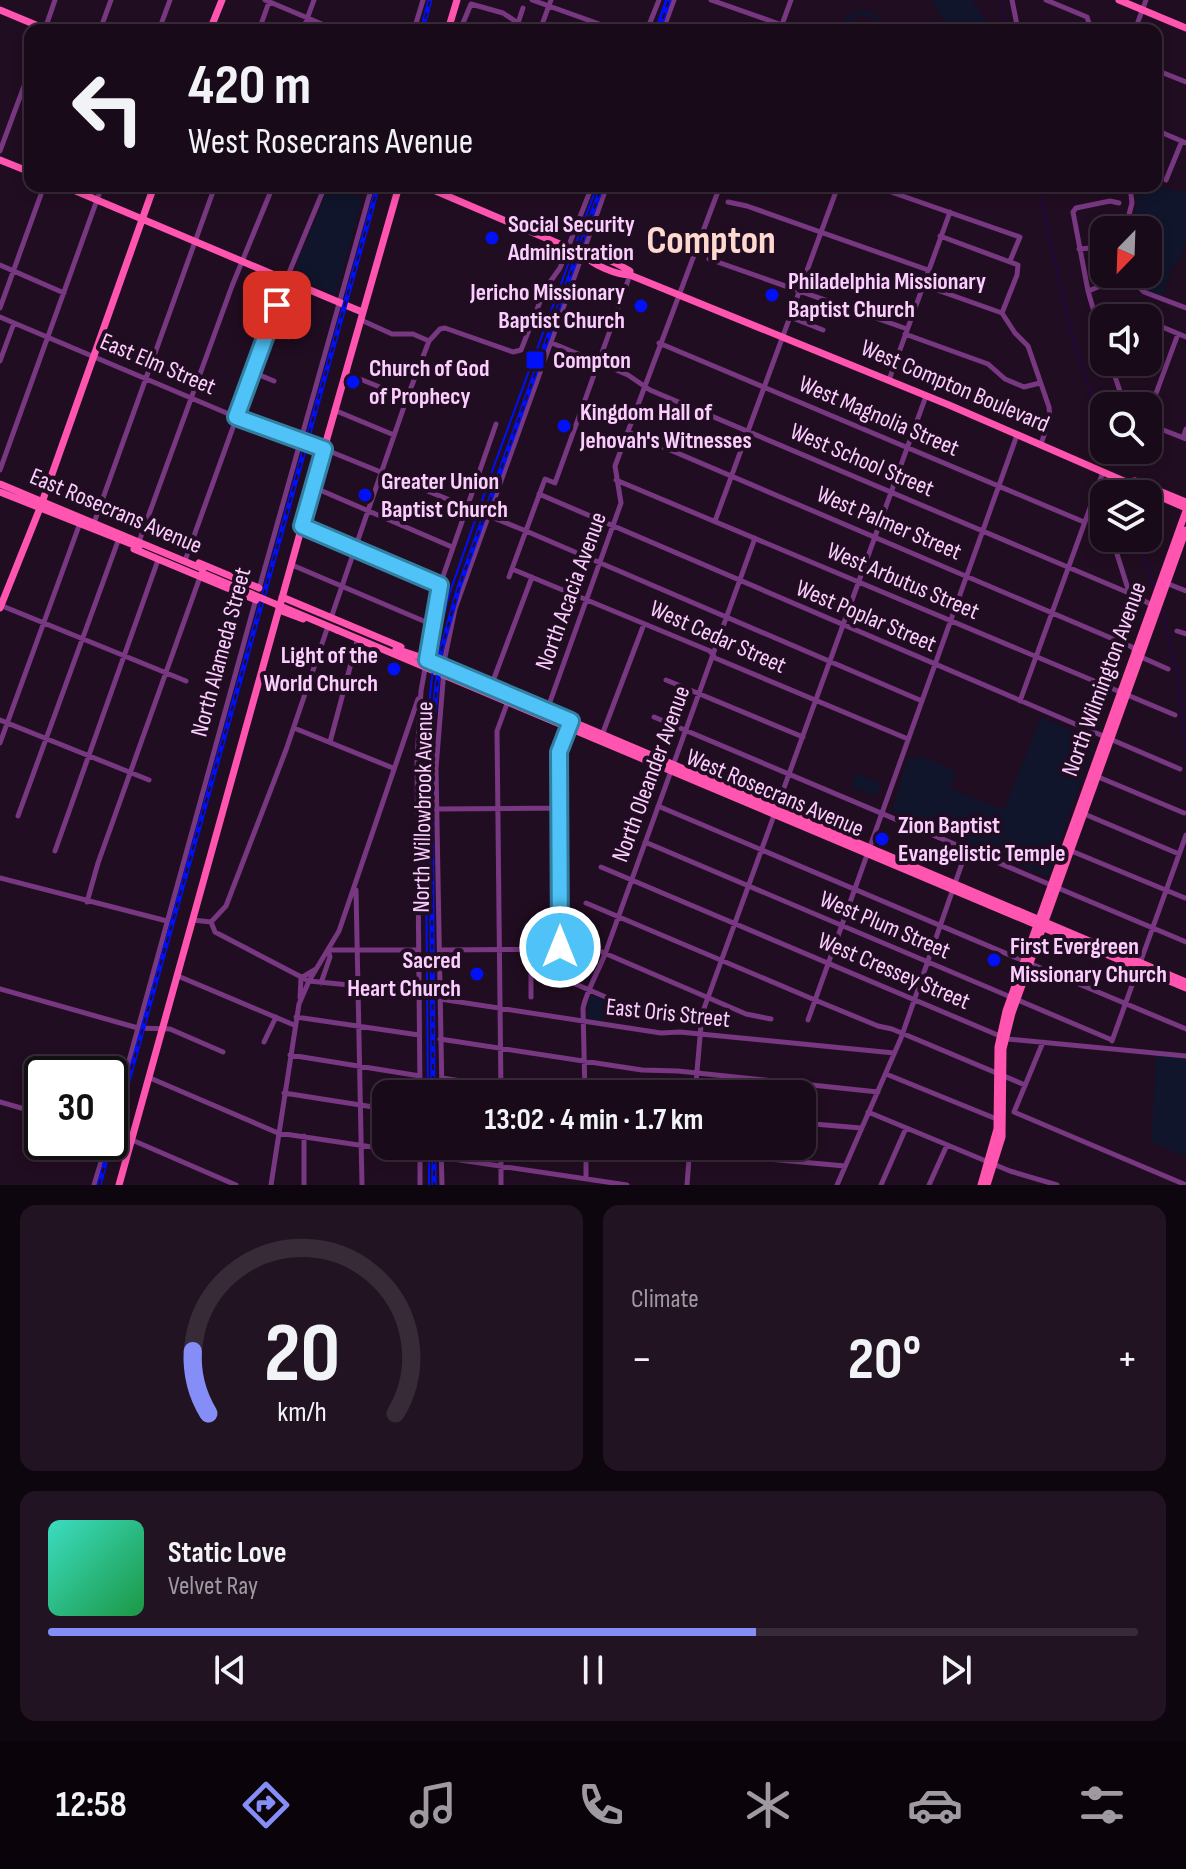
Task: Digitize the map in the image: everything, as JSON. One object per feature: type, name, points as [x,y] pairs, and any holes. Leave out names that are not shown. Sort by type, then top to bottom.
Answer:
[{"type":"main road","points":[[212,24],[222,0]]},
{"type":"main road","points":[[450,24],[457,0]]},
{"type":"main road","points":[[1119,0],[1186,28]]},
{"type":"main road","points":[[0,10],[32,24]]},
{"type":"main road","points":[[0,160],[24,170]]},
{"type":"main road","points":[[78,192],[339,302],[361,316]]},
{"type":"main road","points":[[0,606],[41,505],[152,192]]},
{"type":"main road","name":"North Alameda Street","points":[[119,1185],[397,192]]},
{"type":"main road","name":"West Compton Boulevard","points":[[438,192],[568,248],[619,265],[630,271],[630,275],[926,395],[1125,480]]},
{"type":"main road","name":"East Rosecrans Avenue","points":[[0,484],[118,541],[441,670]]},
{"type":"main road","name":"East Rosecrans Avenue","points":[[0,492],[41,505]]},
{"type":"main road","name":"West Compton Boulevard","points":[[1162,492],[1186,502]]},
{"type":"main road","name":"West Compton Boulevard","points":[[1162,499],[1186,509]]},
{"type":"main road","name":"North Wilmington Avenue","points":[[984,1185],[993,1163],[1001,1121],[1002,1037],[1026,962],[1163,585],[1186,509]]},
{"type":"main road","name":"East Rosecrans Avenue","points":[[81,522],[106,528],[202,573]]},
{"type":"main road","points":[[106,528],[259,588]]},
{"type":"main road","name":"North Wilmington Avenue","points":[[1163,585],[1183,548],[1186,530]]},
{"type":"main road","points":[[118,541],[158,560],[202,573],[256,600]]},
{"type":"main road","points":[[282,597],[423,662]]},
{"type":"main road","points":[[279,610],[357,641],[423,662]]},
{"type":"main road","name":"West Rosecrans Avenue","points":[[441,670],[1040,924],[1186,982]]},
{"type":"main road","name":"West Rosecrans Avenue","points":[[570,724],[602,735],[671,767]]},
{"type":"main road","name":"West Rosecrans Avenue","points":[[1139,965],[1186,988]]},
{"type":"street","points":[[48,24],[55,0]]},
{"type":"street","points":[[102,24],[111,0]]},
{"type":"street","points":[[161,24],[170,0]]},
{"type":"street","points":[[305,24],[314,0]]},
{"type":"street","points":[[416,24],[423,0]]},
{"type":"street","points":[[532,0],[550,3],[593,24]]},
{"type":"street","points":[[649,24],[659,0]]},
{"type":"street","points":[[665,24],[674,0]]},
{"type":"street","points":[[711,0],[771,24]]},
{"type":"street","points":[[782,24],[791,0]]},
{"type":"street","points":[[1012,0],[1017,24]]},
{"type":"street","points":[[1046,0],[1089,20],[1088,24]]},
{"type":"street","points":[[1137,24],[1146,0]]},
{"type":"street","points":[[261,24],[267,1],[322,24]]},
{"type":"street","points":[[542,24],[550,3]]},
{"type":"street","points":[[463,24],[471,4],[503,13],[516,24]]},
{"type":"street","points":[[519,24],[523,8]]},
{"type":"street","points":[[1162,72],[1186,82]]},
{"type":"street","points":[[0,151],[24,86]]},
{"type":"street","points":[[1162,133],[1184,142],[1166,180]]},
{"type":"street","points":[[0,308],[42,192]]},
{"type":"street","points":[[0,470],[100,192]]},
{"type":"street","points":[[94,523],[213,192]]},
{"type":"street","points":[[140,539],[271,192]]},
{"type":"street","points":[[186,558],[268,328],[323,192]]},
{"type":"street","name":"North Alameda Street","points":[[128,1064],[370,192]]},
{"type":"street","points":[[331,618],[429,341],[440,329],[454,329],[519,352],[545,289],[560,268],[590,192]]},
{"type":"street","name":"North Willowbrook Avenue","points":[[442,1078],[436,768],[441,670],[450,627],[605,192]]},
{"type":"street","name":"North Acacia Avenue","points":[[546,714],[621,503],[615,466],[718,192]]},
{"type":"street","points":[[715,521],[836,192]]},
{"type":"street","points":[[892,192],[1020,237],[1010,261]]},
{"type":"street","points":[[1129,216],[1131,192]]},
{"type":"street","points":[[1092,304],[1079,249],[1074,209],[1110,201],[1119,203]]},
{"type":"street","points":[[728,202],[928,270]]},
{"type":"street","points":[[889,380],[950,212]]},
{"type":"street","points":[[940,236],[1018,265],[1002,313]]},
{"type":"street","points":[[1079,249],[1090,248]]},
{"type":"street","points":[[709,259],[800,290],[988,364],[1005,379],[1024,387],[1040,383]]},
{"type":"street","points":[[0,265],[64,293]]},
{"type":"street","points":[[509,577],[545,479],[555,483],[630,275]]},
{"type":"street","points":[[923,285],[1002,313],[1028,346],[1050,413],[1041,444]]},
{"type":"street","points":[[1088,291],[1095,288]]},
{"type":"street","points":[[1140,288],[1186,308]]},
{"type":"street","points":[[361,316],[392,334],[413,334],[429,341]]},
{"type":"street","name":"East Elm Street","points":[[0,317],[236,417],[324,449],[526,531],[922,701]]},
{"type":"street","points":[[790,317],[823,330]]},
{"type":"street","points":[[0,361],[14,323]]},
{"type":"street","points":[[1162,327],[1186,337]]},
{"type":"street","points":[[268,328],[289,337]]},
{"type":"street","points":[[1157,392],[1178,334]]},
{"type":"street","name":"West School Street","points":[[552,343],[628,375],[644,387],[1129,593],[1155,607]]},
{"type":"street","name":"West Magnolia Street","points":[[659,343],[1084,522]]},
{"type":"street","points":[[252,372],[274,381]]},
{"type":"street","points":[[345,373],[407,398]]},
{"type":"street","points":[[696,1080],[702,1014],[926,395]]},
{"type":"street","points":[[334,410],[394,435]]},
{"type":"street","name":"North Willowbrook Avenue","points":[[420,1080],[417,761],[423,662],[440,585],[496,424]]},
{"type":"street","points":[[1162,430],[1184,439],[1186,429]]},
{"type":"street","name":"West Palmer Street","points":[[628,432],[1052,611],[1168,669]]},
{"type":"street","points":[[808,1020],[1017,434]]},
{"type":"street","points":[[1103,480],[1107,472]]},
{"type":"street","name":"West Arbutus Street","points":[[616,480],[1175,715]]},
{"type":"street","points":[[313,487],[452,547]]},
{"type":"street","name":"West Poplar Street","points":[[539,494],[1180,769]]},
{"type":"street","points":[[1020,701],[1090,506]]},
{"type":"street","points":[[0,743],[81,522]]},
{"type":"street","points":[[302,526],[440,585]]},
{"type":"street","name":"North Oleander Avenue","points":[[585,1080],[584,1003],[605,954],[755,538]]},
{"type":"street","points":[[18,816],[118,541]]},
{"type":"street","points":[[1116,552],[1129,593]]},
{"type":"street","points":[[55,851],[158,560]]},
{"type":"street","points":[[292,565],[433,625]]},
{"type":"street","name":"West Cedar Street","points":[[512,569],[710,651],[713,655],[908,739]]},
{"type":"street","points":[[87,902],[202,573]]},
{"type":"street","points":[[490,690],[532,577]]},
{"type":"street","points":[[1163,585],[1186,591]]},
{"type":"street","points":[[0,606],[186,681]]},
{"type":"street","points":[[602,735],[644,624]]},
{"type":"street","points":[[193,920],[211,922],[222,912],[230,898],[294,728],[327,629]]},
{"type":"street","points":[[1177,631],[1186,634]]},
{"type":"street","points":[[330,742],[357,641]]},
{"type":"street","points":[[666,680],[803,737]]},
{"type":"street","points":[[271,1185],[294,1025],[301,999],[339,931],[421,691]]},
{"type":"street","points":[[501,1080],[498,727],[509,699]]},
{"type":"street","points":[[654,717],[1186,942]]},
{"type":"street","points":[[0,720],[149,780]]},
{"type":"street","points":[[560,947],[559,752],[570,724]]},
{"type":"street","points":[[294,728],[393,768]]},
{"type":"street","points":[[1095,776],[1184,813]]},
{"type":"street","points":[[658,806],[1186,1029]]},
{"type":"street","points":[[438,809],[559,808]]},
{"type":"street","points":[[1081,812],[1179,854]]},
{"type":"street","points":[[1110,1048],[1186,835]]},
{"type":"street","name":"West Plum Street","points":[[645,842],[1112,1040]]},
{"type":"street","points":[[837,1185],[886,1074],[967,849]]},
{"type":"street","points":[[1068,850],[1185,898]]},
{"type":"street","name":"West Cressey Street","points":[[601,867],[1002,1037],[1186,1056]]},
{"type":"street","points":[[0,878],[167,921]]},
{"type":"street","points":[[356,884],[362,1185]]},
{"type":"street","points":[[586,903],[1025,1085]]},
{"type":"street","points":[[211,922],[215,932],[309,981],[419,992]]},
{"type":"street","points":[[440,950],[560,947],[574,940],[754,1017],[771,1019]]},
{"type":"street","points":[[531,949],[531,997]]},
{"type":"street","points":[[328,950],[418,950]]},
{"type":"street","points":[[321,983],[330,957],[328,950]]},
{"type":"street","points":[[301,978],[317,968]]},
{"type":"street","points":[[178,976],[294,1025]]},
{"type":"street","points":[[559,977],[629,1007],[654,1009]]},
{"type":"street","points":[[301,978],[301,999]]},
{"type":"street","points":[[0,989],[138,1028],[163,1028],[223,1052]]},
{"type":"street","name":"East Oris Street","points":[[440,999],[661,1033],[894,1053]]},
{"type":"street","points":[[264,1042],[276,1017]]},
{"type":"street","points":[[296,1017],[419,1035]]},
{"type":"street","points":[[440,1039],[642,1070],[878,1092]]},
{"type":"street","points":[[1043,1042],[1014,1112],[1186,1185]]},
{"type":"street","points":[[290,1055],[420,1076]]},
{"type":"street","points":[[886,1074],[1001,1121]]},
{"type":"street","points":[[150,1078],[278,1133],[372,1146]]},
{"type":"street","points":[[442,1078],[451,1080]]},
{"type":"street","points":[[284,1093],[372,1107]]},
{"type":"street","points":[[0,1102],[24,1109]]},
{"type":"street","points":[[868,1112],[993,1163],[1057,1185]]},
{"type":"street","points":[[816,1124],[861,1128]]},
{"type":"street","points":[[881,1185],[906,1128]]},
{"type":"street","points":[[304,1136],[304,1185]]},
{"type":"street","points":[[132,1140],[236,1185]]},
{"type":"street","points":[[929,1185],[947,1145]]},
{"type":"street","points":[[94,1185],[102,1160]]},
{"type":"street","points":[[420,1160],[420,1185]]},
{"type":"street","points":[[441,1160],[442,1185]]},
{"type":"street","points":[[461,1160],[627,1185]]},
{"type":"street","points":[[501,1160],[501,1185]]},
{"type":"street","points":[[586,1160],[586,1179]]},
{"type":"street","points":[[687,1185],[689,1160]]},
{"type":"street","points":[[793,1160],[845,1166]]},
{"type":"street","points":[[569,1185],[571,1177]]},
{"type":"shaded area","points":[[972,0],[987,24],[946,24],[932,2]]},
{"type":"shaded area","points":[[859,10],[872,12],[883,23],[889,24],[877,24],[875,20],[863,15],[853,18],[850,24],[842,24],[844,18]]},
{"type":"shaded area","points":[[1162,188],[1186,192],[1186,242],[1162,297],[1145,288],[1162,288],[1162,216],[1134,216],[1137,192],[1162,192]]},
{"type":"shaded area","points":[[327,192],[346,192],[362,198],[336,295],[292,276]]},
{"type":"shaded area","points":[[1041,717],[1095,740],[1048,877],[892,811],[908,757],[916,760],[918,755],[956,771],[950,788],[1004,810]]},
{"type":"shaded area","points":[[856,773],[881,783],[876,797],[851,786]]},
{"type":"shaded area","points":[[591,994],[616,1005],[603,1006],[603,1022],[588,1019],[587,1004]]},
{"type":"shaded area","points":[[1156,1056],[1186,1058],[1186,1157],[1151,1142]]},
{"type":"waterway","points":[[1000,0],[1006,24]]},
{"type":"waterway","points":[[1039,192],[1071,332],[1090,392]]},
{"type":"waterway","points":[[1114,464],[1117,474]]},
{"type":"waterway","points":[[1143,552],[1155,589]]},
{"type":"waterway","points":[[1161,606],[1177,673],[1186,751]]},
{"type":"tram line","points":[[657,24],[666,0]]},
{"type":"tram line","points":[[428,1080],[425,740],[435,651],[449,595],[595,192]]},
{"type":"tram line","points":[[429,1160],[429,1185]]},
{"type":"railway","points":[[424,24],[430,0]]},
{"type":"railway","points":[[661,24],[669,0]]},
{"type":"railway","points":[[99,1185],[376,192]]},
{"type":"railway","points":[[433,1080],[431,736],[441,651],[459,587],[600,192]]},
{"type":"railway","points":[[434,1160],[434,1185]]},
{"type":"place","name":"Social Security Administration","points":[[492,238]]},
{"type":"place","name":"Philadelphia Missionary Baptist Church","points":[[772,295]]},
{"type":"place","name":"Jericho Missionary Baptist Church","points":[[641,306]]},
{"type":"place","name":"Compton","points":[[535,360]]},
{"type":"place","name":"Church of God of Prophecy","points":[[353,382]]},
{"type":"place","name":"Kingdom Hall of Jehovah's Witnesses","points":[[564,426]]},
{"type":"place","name":"Greater Union Baptist Church","points":[[365,495]]},
{"type":"place","name":"Light of the World Church","points":[[394,669]]},
{"type":"place","name":"Zion Baptist Evangelistic Temple","points":[[882,839]]},
{"type":"place","name":"First Evergreen Missionary Church","points":[[994,960]]},
{"type":"place","name":"Sacred Heart Church","points":[[477,974]]},
{"type":"district","name":"Compton","points":[[711,241]]},
{"type":"route","points":[[277,305],[236,417],[324,449],[302,526],[440,585],[427,660],[571,721],[559,752],[560,947]]}]
